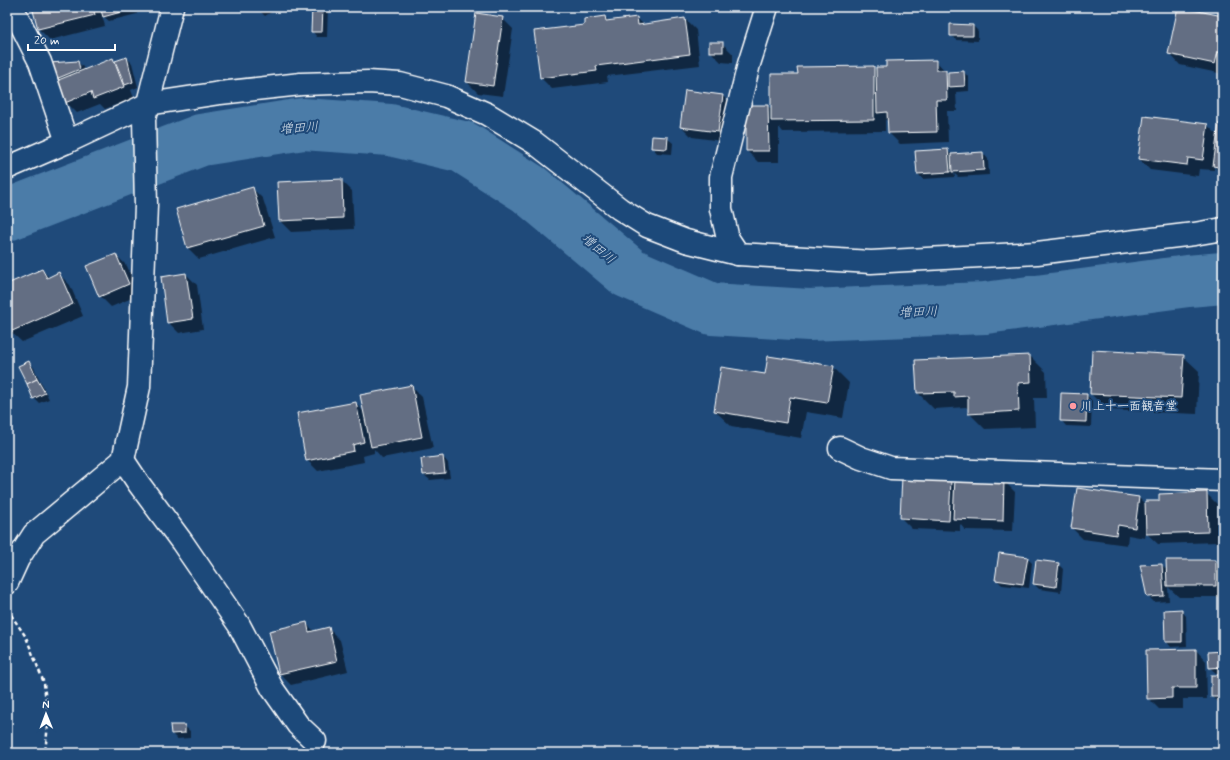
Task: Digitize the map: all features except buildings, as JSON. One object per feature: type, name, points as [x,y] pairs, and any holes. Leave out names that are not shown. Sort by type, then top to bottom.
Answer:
[{"type":"street","points":[[12,7],[40,62],[67,142]]},
{"type":"street","points":[[7,582],[18,559],[34,534],[123,460],[139,387],[146,205],[146,112],[172,7]]},
{"type":"street","points":[[738,254],[728,238],[721,209],[721,177],[748,71],[767,7]]},
{"type":"street","points":[[7,168],[67,142],[146,112],[220,93],[331,82],[368,82],[400,84],[423,89],[446,96],[487,114],[535,143],[620,209],[647,226],[686,241],[738,254],[871,262],[1037,253],[1194,234],[1223,229]]},
{"type":"street","points":[[840,448],[861,458],[890,468],[1223,480]]},
{"type":"street","points":[[123,460],[182,542],[238,625],[272,688],[298,725],[315,741]]},
{"type":"path","points":[[7,608],[26,637],[44,683],[48,724],[45,753]]},
{"type":"waterway","name":"増田川","points":[[7,215],[201,140],[303,124],[390,130],[463,147],[529,189],[629,273],[712,309],[809,315],[985,308],[1188,281],[1223,278]]},
{"type":"place","name":"川上十一面観音堂","points":[[1073,406]]}]
